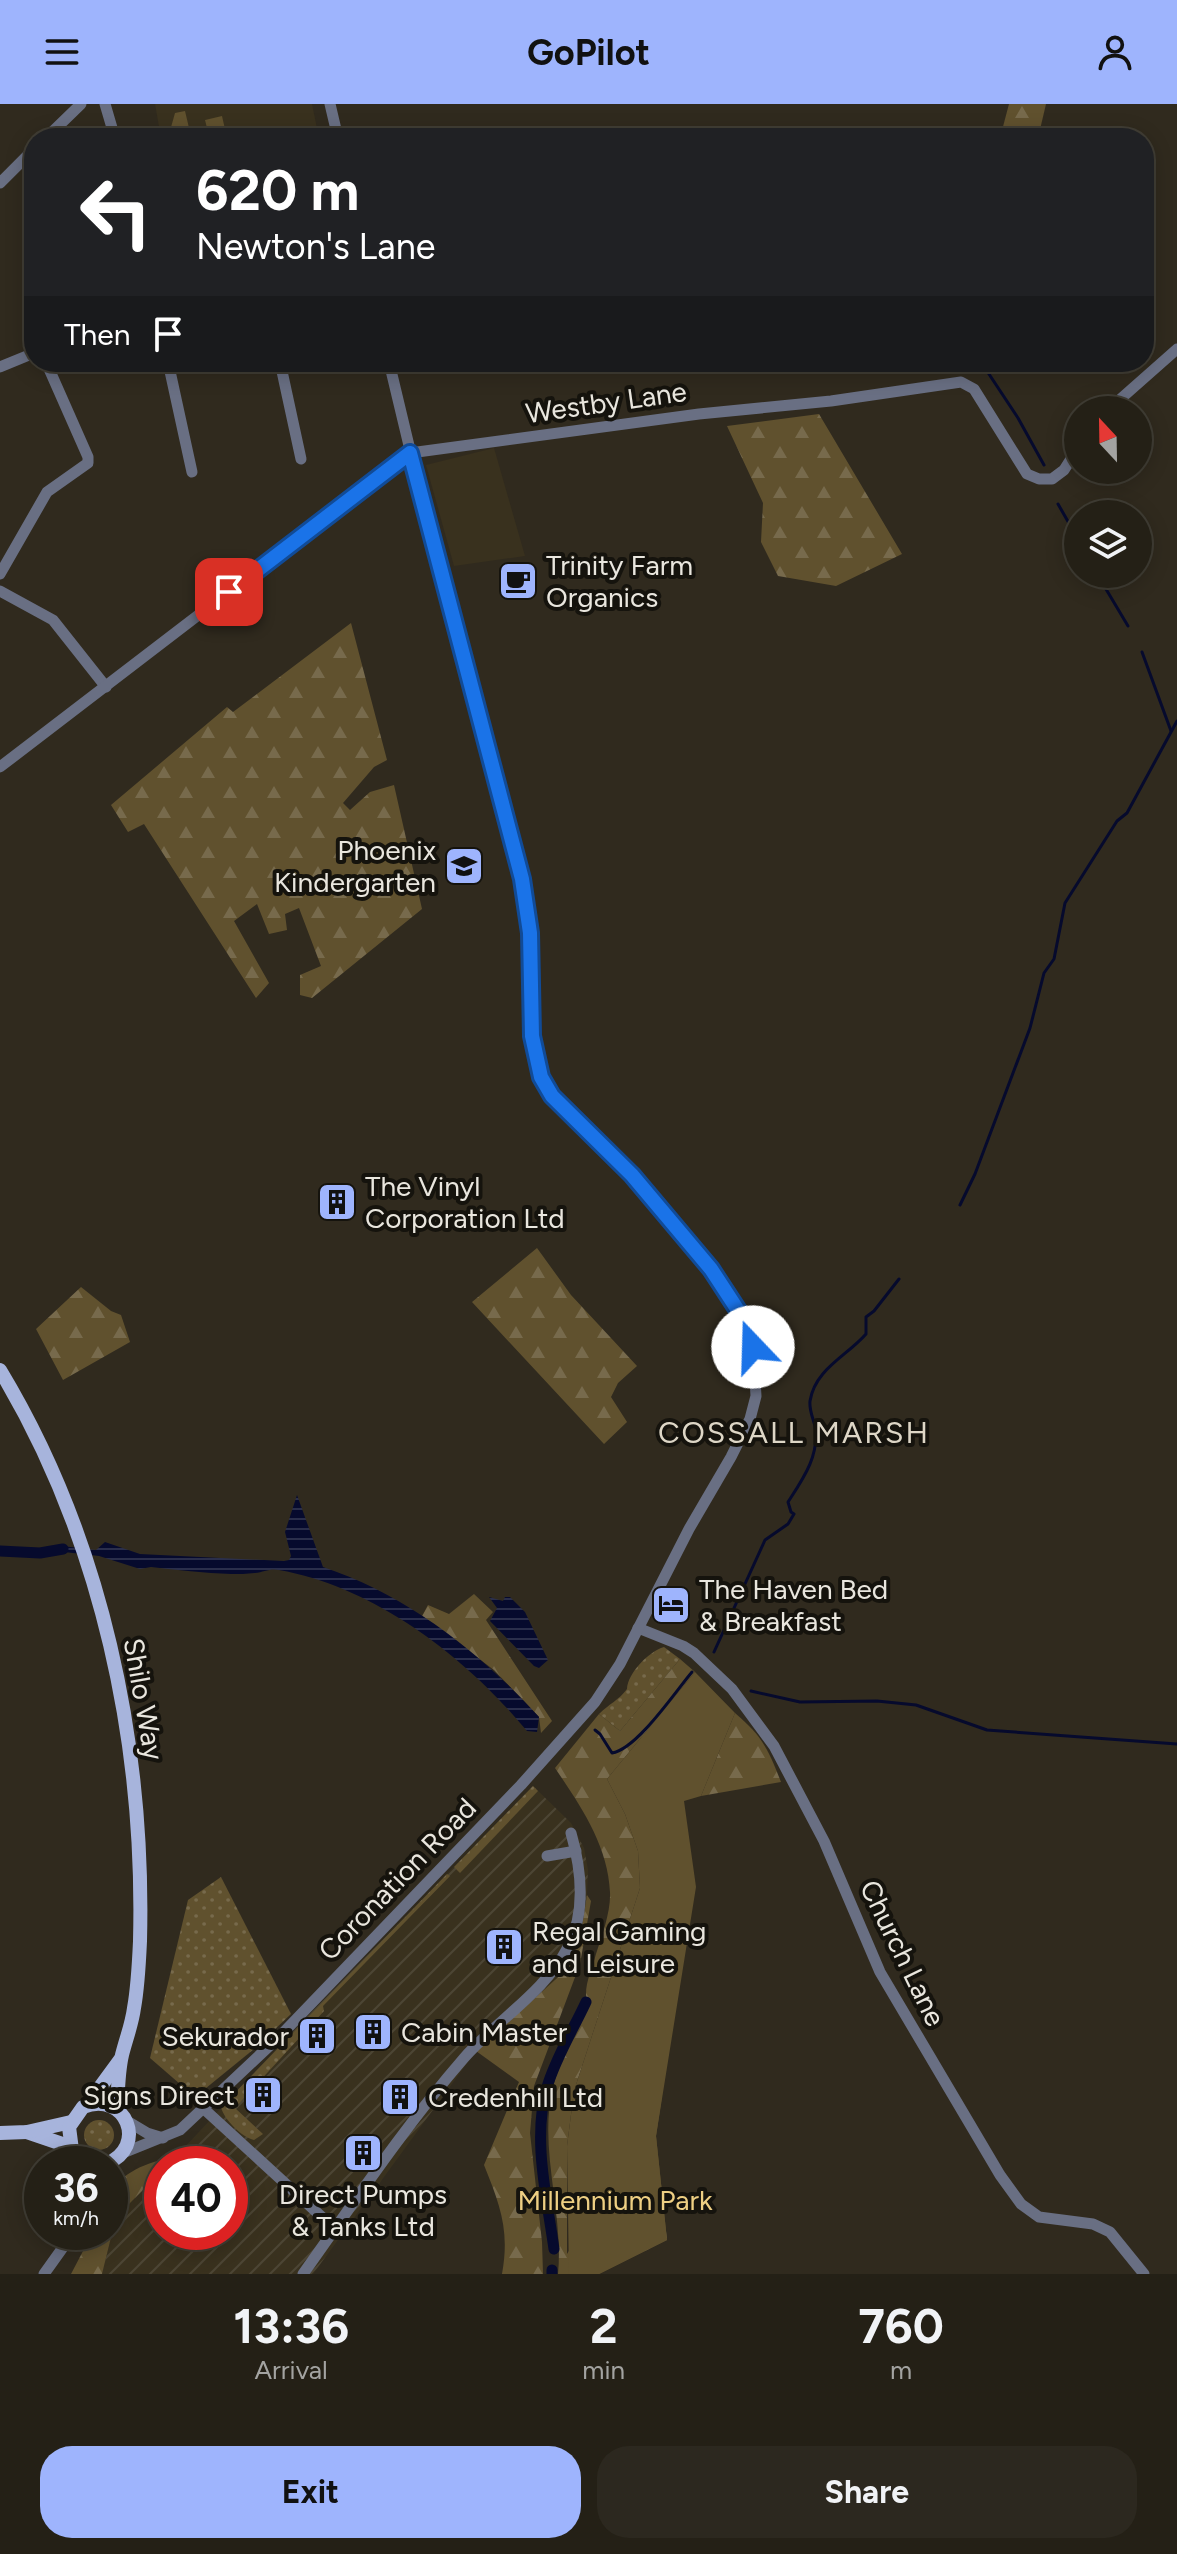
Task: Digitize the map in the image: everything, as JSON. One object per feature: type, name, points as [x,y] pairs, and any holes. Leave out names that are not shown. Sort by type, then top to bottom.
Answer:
[{"type":"main road","name":"Shilo Way","points":[[0,1370],[35,1434],[71,1517],[96,1594],[121,1697],[138,1836],[140,1913],[134,2010],[122,2057],[122,2115],[128,2141],[126,2146]]},
{"type":"main road","name":"Shilo Way","points":[[71,2122],[122,2057]]},
{"type":"main road","points":[[87,2105],[106,2104],[122,2115]]},
{"type":"main road","points":[[0,2133],[27,2132],[71,2122],[68,2133],[72,2146]]},
{"type":"main road","points":[[27,2132],[56,2146]]},
{"type":"street","points":[[56,128],[81,104]]},
{"type":"street","points":[[105,104],[112,128]]},
{"type":"street","points":[[330,104],[336,128]]},
{"type":"street","points":[[3,176],[24,158]]},
{"type":"street","points":[[1154,369],[1177,349]]},
{"type":"street","points":[[0,367],[24,357]]},
{"type":"street","points":[[0,574],[47,492],[88,463],[50,372]]},
{"type":"street","points":[[170,372],[192,472]]},
{"type":"street","points":[[282,372],[301,459]]},
{"type":"street","name":"Coronation Road","points":[[128,2151],[180,2130],[204,2109],[333,1982],[539,1765],[603,1691],[750,1419],[757,1386],[753,1347],[743,1318],[705,1262],[632,1175],[552,1096],[541,1077],[532,1036],[530,933],[522,879],[391,372]]},
{"type":"street","points":[[1124,396],[1151,372]]},
{"type":"street","name":"Westby Lane","points":[[410,453],[961,382],[974,389],[1027,474],[1039,479],[1052,479],[1064,470]]},
{"type":"street","points":[[0,767],[410,453]]},
{"type":"street","points":[[0,591],[53,620],[106,687]]},
{"type":"street","name":"Church Lane","points":[[638,1628],[694,1653],[732,1689],[774,1746],[824,1841],[867,1946],[886,1983],[1000,2175],[1021,2204],[1039,2217],[1102,2226],[1121,2244],[1144,2274]]},
{"type":"street","points":[[303,2274],[380,2164],[466,2055],[560,1961],[570,1944],[581,1880],[571,1833]]},
{"type":"street","points":[[547,1856],[576,1851]]},
{"type":"street","points":[[204,2109],[335,2229]]},
{"type":"street","points":[[122,2115],[147,2133],[163,2139]]},
{"type":"street","points":[[44,2274],[61,2250]]},
{"type":"shaded area","points":[[155,104],[312,104],[317,128],[159,128]]},
{"type":"shaded area","points":[[494,448],[525,556],[454,566],[426,465]]},
{"type":"shaded area","points":[[533,1786],[571,1823],[584,1848],[588,1870],[580,1939],[573,1959],[566,1970],[476,2051],[313,2274],[102,2274],[108,2250],[128,2250],[128,2205],[144,2189],[144,2250],[248,2250],[248,2146],[186,2146],[301,2023]]},
{"type":"green space","points":[[1009,104],[1046,104],[1040,128],[1003,128]]},
{"type":"green space","points":[[185,111],[189,128],[171,128],[175,113]]},
{"type":"green space","points":[[222,116],[225,128],[207,128],[205,120]]},
{"type":"green space","points":[[819,414],[902,554],[836,586],[778,576],[761,542],[763,503],[727,426]]},
{"type":"green space","points":[[351,623],[387,760],[374,767],[343,803],[350,810],[370,792],[394,785],[422,909],[312,998],[300,995],[300,975],[321,966],[299,908],[285,914],[287,930],[269,934],[257,904],[234,921],[269,983],[256,998],[144,824],[128,832],[111,805],[227,707],[233,712]]},
{"type":"green space","points":[[537,1248],[571,1295],[637,1366],[618,1383],[611,1397],[627,1422],[604,1444],[472,1302]]},
{"type":"green space","points":[[81,1287],[111,1311],[121,1315],[130,1342],[63,1380],[36,1329]]},
{"type":"green space","points":[[474,1594],[493,1612],[486,1620],[552,1721],[541,1733],[539,1717],[494,1670],[422,1616],[428,1605],[449,1614]]},
{"type":"green space","points":[[664,1647],[680,1659],[620,1731],[599,1714],[624,1693],[640,1664]]},
{"type":"green space","points":[[680,1659],[695,1672],[607,1779],[625,1814],[638,1851],[640,1888],[574,2091],[567,2146],[567,2254],[662,2096],[656,2136],[667,2240],[599,2274],[558,2274],[558,2228],[548,2133],[549,2110],[559,2067],[588,2007],[587,1987],[606,1923],[610,1892],[598,1842],[583,1811],[555,1768],[599,1714],[620,1731]]},
{"type":"green space","name":"Millennium Park","points":[[695,1672],[735,1713],[701,1796],[684,1801],[696,1887],[656,2136],[667,2240],[599,2274],[569,2274],[567,2146],[574,2091],[640,1888],[638,1851],[625,1814],[607,1779]]},
{"type":"green space","points":[[735,1713],[764,1744],[781,1782],[701,1796]]},
{"type":"green space","points":[[533,1786],[538,1791],[460,1873],[454,1867]]},
{"type":"green space","points":[[447,1874],[450,1876],[323,2006],[324,2011],[235,2108],[263,2134],[254,2140],[239,2132],[221,2107]]},
{"type":"green space","points":[[221,1877],[291,2014],[195,2097],[150,2058],[188,1900]]},
{"type":"green space","points":[[587,1895],[591,1901],[580,1964],[534,2086],[530,2133],[543,2274],[502,2274],[505,2244],[502,2218],[484,2165],[519,2082],[476,2051],[566,1970],[580,1939]]},
{"type":"green space","points":[[93,2121],[105,2121],[113,2129],[110,2146],[88,2146],[85,2141],[85,2129]]},
{"type":"green space","points":[[144,2166],[144,2189],[128,2205],[128,2174]]},
{"type":"green space","points":[[84,2250],[108,2250],[102,2274],[71,2274]]},
{"type":"water","points":[[297,1495],[323,1567],[384,1593],[467,1648],[539,1717],[537,1732],[527,1731],[476,1677],[447,1652],[384,1609],[350,1592],[279,1570],[231,1574],[151,1567],[140,1569],[99,1556],[64,1552],[62,1546],[96,1550],[105,1542],[140,1554],[289,1560],[291,1556],[285,1532]]},
{"type":"water","points":[[489,1597],[503,1601],[505,1597],[510,1597],[525,1612],[548,1660],[539,1668],[490,1621],[497,1608]]},
{"type":"waterway","points":[[988,372],[1044,465]]},
{"type":"waterway","points":[[1058,504],[1064,514]]},
{"type":"waterway","points":[[1105,588],[1128,626]]},
{"type":"waterway","points":[[1142,652],[1171,731]]},
{"type":"waterway","points":[[960,1205],[975,1174],[1030,1028],[1044,973],[1054,959],[1065,903],[1117,821],[1127,813],[1177,721]]},
{"type":"waterway","points":[[714,1652],[765,1540],[788,1524],[794,1514],[788,1502],[809,1466],[815,1447],[815,1426],[810,1404],[813,1390],[825,1372],[866,1334],[866,1317],[899,1279]]},
{"type":"waterway","points":[[0,1551],[40,1553],[63,1549]]},
{"type":"waterway","points":[[595,1730],[612,1753],[622,1749],[644,1731],[692,1672]]},
{"type":"waterway","points":[[751,1691],[800,1702],[877,1701],[916,1705],[987,1730],[1177,1744]]},
{"type":"waterway","points":[[554,2249],[542,2168],[543,2107],[555,2065],[586,2002]]},
{"type":"place","name":"Trinity Farm Organics","points":[[518,581]]},
{"type":"place","name":"Phoenix Kindergarten","points":[[464,866]]},
{"type":"place","name":"The Vinyl Corporation Ltd","points":[[337,1202]]},
{"type":"place","name":"The Haven Bed & Breakfast","points":[[671,1605]]},
{"type":"place","name":"Regal Gaming and Leisure","points":[[504,1947]]},
{"type":"place","name":"Cabin Master","points":[[373,2032]]},
{"type":"place","name":"Sekurador","points":[[317,2036]]},
{"type":"place","name":"Signs Direct","points":[[263,2095]]},
{"type":"place","name":"Credenhill Ltd","points":[[400,2097]]},
{"type":"place","name":"Direct Pumps & Tanks Ltd","points":[[363,2153]]},
{"type":"district","name":"COSSALL MARSH","points":[[794,1433]]},
{"type":"route","points":[[229,592],[410,453],[528,907],[532,1036],[541,1077],[552,1096],[632,1175],[711,1269],[743,1318],[753,1347]]}]
